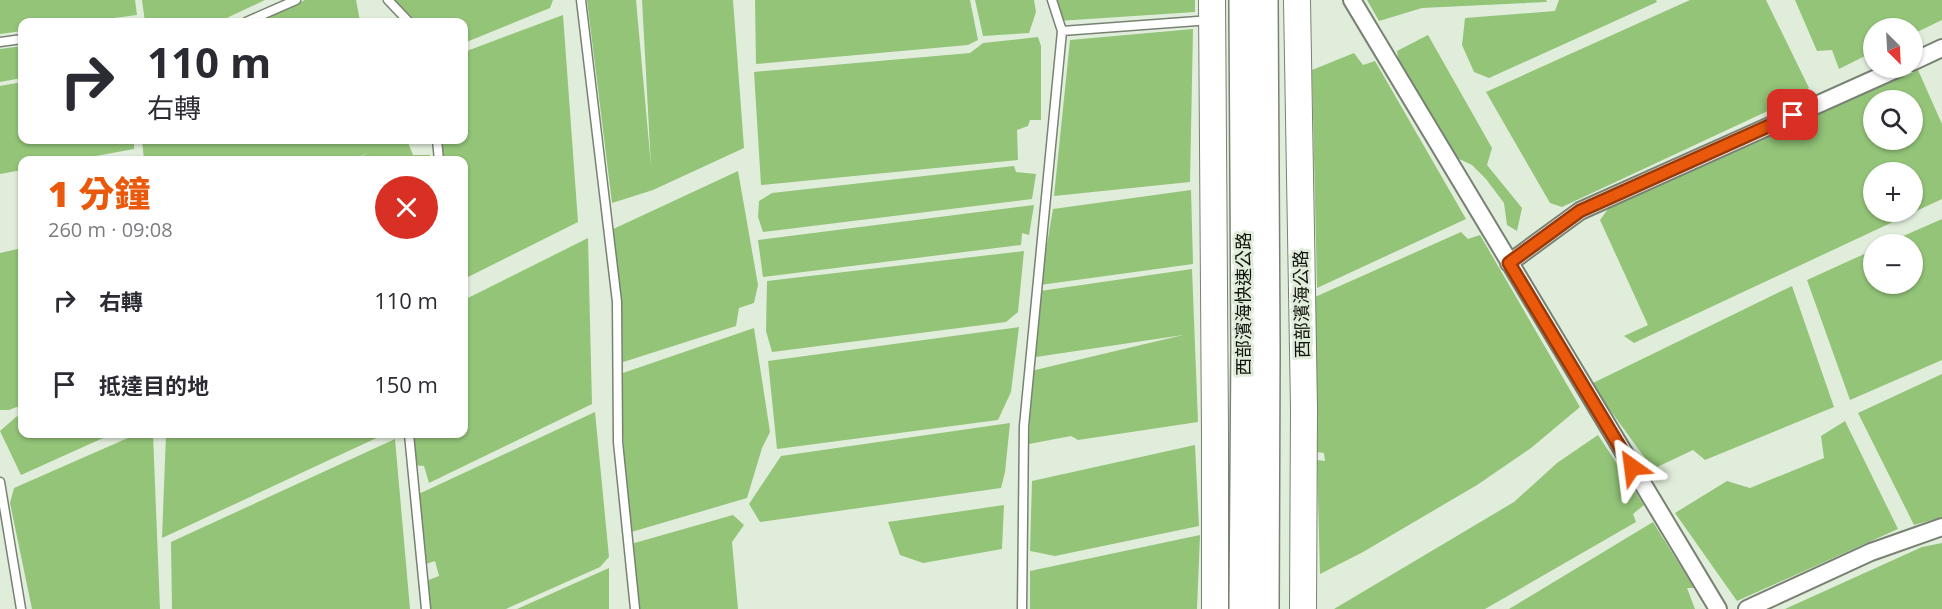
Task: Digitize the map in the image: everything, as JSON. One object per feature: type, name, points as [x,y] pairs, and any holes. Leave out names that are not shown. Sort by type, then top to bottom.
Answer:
[{"type":"highway","name":"西部濱海快速公路","points":[[1243,0],[1245,337],[1243,609]]},
{"type":"highway","name":"西部濱海快速公路","points":[[1264,0],[1265,609]]},
{"type":"main road","name":"西部濱海公路","points":[[1297,0],[1304,408],[1303,609]]},
{"type":"main road","points":[[1212,10],[1215,609]]},
{"type":"street","points":[[1352,0],[1718,609]]},
{"type":"street","points":[[1923,57],[1942,48]]},
{"type":"street","points":[[1509,263],[1580,211],[1877,78]]},
{"type":"street","points":[[1747,609],[1871,552],[1942,527]]},
{"type":"lane","points":[[255,18],[296,0]]},
{"type":"lane","points":[[388,0],[405,18]]},
{"type":"lane","points":[[581,0],[617,302],[618,442],[635,609]]},
{"type":"lane","points":[[1022,609],[1024,426],[1062,31],[1052,0]]},
{"type":"lane","points":[[1062,31],[1212,10]]},
{"type":"lane","points":[[0,42],[18,40]]},
{"type":"lane","points":[[409,438],[426,609]]},
{"type":"lane","points":[[0,482],[21,609]]},
{"type":"shaded area","points":[[0,0],[135,0],[137,15],[114,18],[18,18],[18,32],[0,34]]},
{"type":"shaded area","points":[[142,0],[265,0],[227,18],[144,18]]},
{"type":"shaded area","points":[[305,0],[356,0],[359,18],[267,18]]},
{"type":"shaded area","points":[[391,0],[553,0],[550,8],[468,41],[468,18],[405,18]]},
{"type":"shaded area","points":[[587,0],[636,0],[651,166],[642,0],[733,0],[744,148],[653,190],[612,203]]},
{"type":"shaded area","points":[[755,0],[970,0],[978,40],[968,45],[756,64]]},
{"type":"shaded area","points":[[975,0],[1034,0],[1036,12],[1029,33],[983,36]]},
{"type":"shaded area","points":[[1054,0],[1195,0],[1195,12],[1058,21]]},
{"type":"shaded area","points":[[1367,0],[1546,0],[1547,2],[1422,8],[1379,21]]},
{"type":"shaded area","points":[[1559,0],[1656,0],[1657,2],[1489,78],[1474,72],[1462,45],[1465,18],[1555,11]]},
{"type":"shaded area","points":[[1690,0],[1766,0],[1809,88],[1800,96],[1562,207],[1550,203],[1486,92]]},
{"type":"shaded area","points":[[1795,0],[1942,0],[1942,20],[1923,29],[1923,18],[1863,18],[1863,57],[1839,69],[1832,50],[1817,51]]},
{"type":"shaded area","points":[[563,15],[578,222],[468,277],[468,156],[437,156],[436,144],[468,144],[468,51]]},
{"type":"shaded area","points":[[1193,29],[1190,182],[1054,196],[1070,40]]},
{"type":"shaded area","points":[[1428,35],[1492,148],[1487,165],[1522,208],[1517,231],[1507,225],[1504,203],[1486,179],[1472,165],[1455,157],[1399,63],[1397,51]]},
{"type":"shaded area","points":[[1038,37],[1041,46],[1041,120],[1030,120],[1028,126],[1017,130],[1018,160],[761,185],[754,72],[970,53],[983,43]]},
{"type":"shaded area","points":[[18,47],[18,79],[0,82],[0,49]]},
{"type":"shaded area","points":[[1354,53],[1363,65],[1375,61],[1466,219],[1317,288],[1312,70]]},
{"type":"shaded area","points":[[1900,78],[1922,78],[1942,124],[1942,199],[1923,208],[1923,162],[1863,162],[1863,222],[1893,222],[1634,343],[1624,336],[1648,325],[1600,220],[1608,209],[1863,95],[1863,150],[1923,150],[1923,90],[1873,90]]},
{"type":"shaded area","points":[[18,83],[18,144],[134,144],[134,149],[96,156],[18,156],[18,171],[0,174],[0,86]]},
{"type":"shaded area","points":[[142,144],[409,144],[413,155],[430,155],[362,156],[370,152],[360,156],[144,156]]},
{"type":"shaded area","points":[[1014,166],[1016,172],[1036,174],[1032,199],[763,232],[758,217],[759,201],[772,193]]},
{"type":"shaded area","points":[[738,171],[758,285],[754,303],[739,308],[736,326],[617,364],[609,231]]},
{"type":"shaded area","points":[[1191,190],[1193,264],[1040,285],[1053,209]]},
{"type":"shaded area","points":[[1034,205],[1029,235],[1022,233],[1021,245],[763,277],[758,240]]},
{"type":"shaded area","points":[[1942,219],[1942,360],[1850,400],[1807,280],[1863,255],[1863,294],[1923,294],[1923,234],[1908,234]]},
{"type":"shaded area","points":[[1461,232],[1468,239],[1480,235],[1580,407],[1531,448],[1477,485],[1363,552],[1320,574],[1317,460],[1325,461],[1324,453],[1317,452],[1315,297]]},
{"type":"shaded area","points":[[588,238],[592,404],[429,483],[424,466],[412,465],[409,438],[468,438],[468,298]]},
{"type":"shaded area","points":[[18,249],[18,407],[9,410],[0,410],[0,253]]},
{"type":"shaded area","points":[[1024,251],[1018,312],[1006,322],[772,352],[766,331],[767,281]]},
{"type":"shaded area","points":[[1192,269],[1198,422],[1078,440],[1071,436],[1029,444],[1031,371],[1183,335],[1036,357],[1032,353],[1040,291]]},
{"type":"shaded area","points":[[1792,286],[1834,407],[1705,460],[1693,450],[1653,469],[1591,384]]},
{"type":"shaded area","points":[[1019,327],[1011,392],[998,420],[777,449],[768,361]]},
{"type":"shaded area","points":[[754,328],[770,432],[762,448],[747,498],[628,533],[620,374]]},
{"type":"shaded area","points":[[1942,374],[1942,517],[1914,525],[1858,413]]},
{"type":"shaded area","points":[[595,412],[609,557],[600,567],[506,609],[423,609],[418,584],[439,576],[435,561],[420,566],[410,498]]},
{"type":"shaded area","points":[[18,416],[18,438],[103,438],[21,475],[0,431]]},
{"type":"shaded area","points":[[1845,421],[1898,529],[1737,601],[1675,513],[1727,481],[1750,488],[1824,458],[1821,436]]},
{"type":"shaded area","points":[[1010,423],[1001,488],[760,522],[749,504],[781,456]]},
{"type":"shaded area","points":[[1598,435],[1644,505],[1633,514],[1636,522],[1485,609],[1334,609],[1514,502],[1557,463]]},
{"type":"shaded area","points":[[128,438],[153,438],[160,609],[32,609],[10,503],[14,488]]},
{"type":"shaded area","points":[[166,438],[376,438],[162,538]]},
{"type":"shaded area","points":[[395,439],[410,609],[172,609],[171,542]]},
{"type":"shaded area","points":[[1195,445],[1199,526],[1055,556],[1030,551],[1032,481]]},
{"type":"shaded area","points":[[1004,505],[1002,549],[923,563],[900,555],[888,522]]},
{"type":"shaded area","points":[[733,515],[744,525],[732,542],[738,609],[635,609],[631,544]]},
{"type":"shaded area","points":[[1653,522],[1694,588],[1687,588],[1695,609],[1509,609]]},
{"type":"shaded area","points":[[1200,535],[1197,609],[1030,609],[1030,571]]},
{"type":"shaded area","points":[[1942,543],[1942,609],[1785,609],[1922,547]]},
{"type":"shaded area","points":[[609,568],[609,609],[517,609]]},
{"type":"route","points":[[1632,467],[1509,263],[1580,211],[1793,115]]}]
